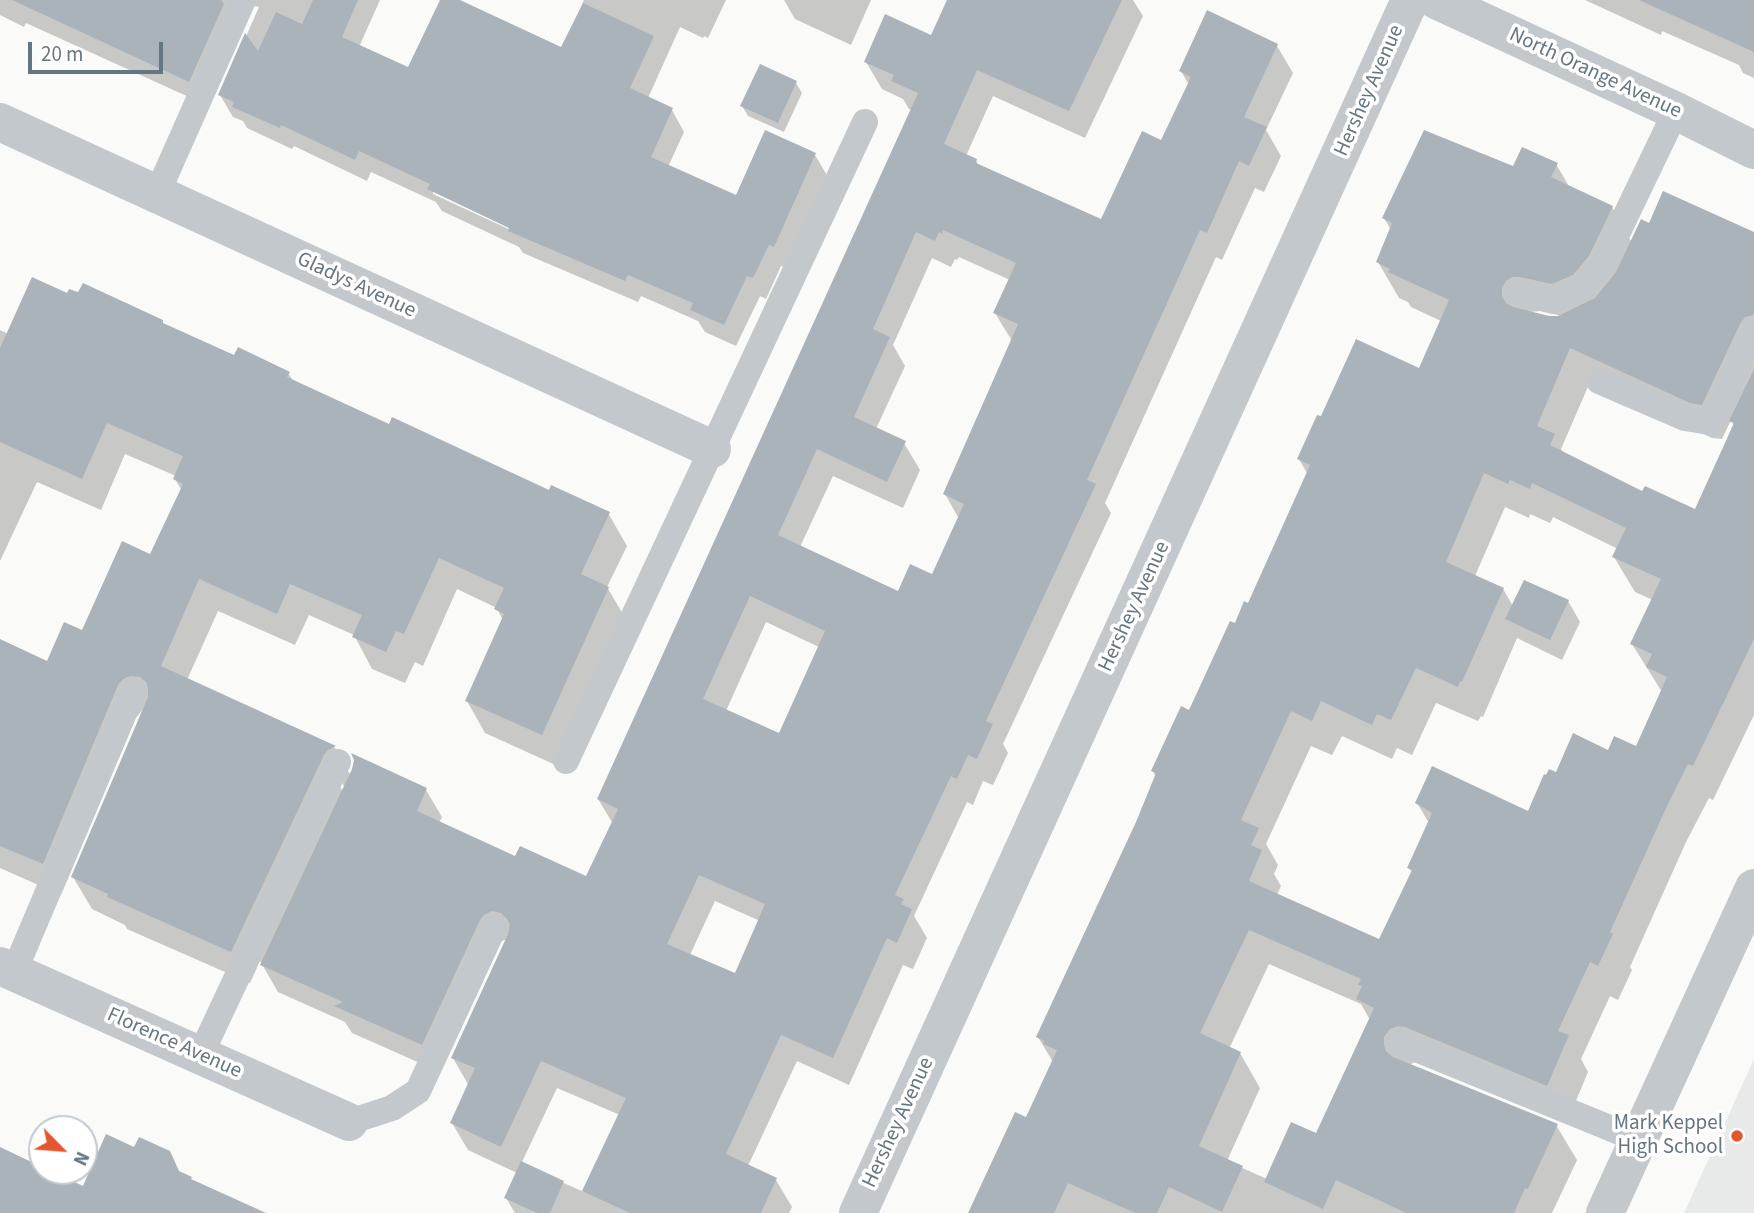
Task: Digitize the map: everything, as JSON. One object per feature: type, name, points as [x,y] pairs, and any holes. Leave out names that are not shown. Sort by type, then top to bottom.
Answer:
[{"type":"street","name":"Hershey Avenue","points":[[858,1213],[1410,0]]},
{"type":"street","name":"North Orange Avenue","points":[[1436,0],[1754,150]]},
{"type":"street","name":"Gladys Avenue","points":[[0,122],[712,449]]},
{"type":"street","points":[[1605,1213],[1754,888]]},
{"type":"street","name":"Florence Avenue","points":[[7,969],[349,1122]]},
{"type":"lane","points":[[157,194],[243,0]]},
{"type":"lane","points":[[1517,292],[1553,301],[1583,288],[1602,265],[1676,111]]},
{"type":"lane","points":[[566,761],[865,122]]},
{"type":"lane","points":[[1599,381],[1685,418],[1709,422],[1721,404],[1754,330]]},
{"type":"lane","points":[[7,969],[133,691]]},
{"type":"lane","points":[[200,1056],[338,762]]},
{"type":"lane","points":[[349,1122],[392,1108],[418,1091],[494,927]]},
{"type":"lane","points":[[1399,1042],[1639,1140]]},
{"type":"shaded area","name":"Mark Keppel High School","points":[[1754,1059],[1754,1213],[1684,1213]]},
{"type":"building","points":[[12,0],[221,0],[224,4],[189,82]]},
{"type":"building","points":[[313,0],[358,0],[342,37],[408,67],[440,0],[460,0],[561,47],[583,3],[654,36],[630,88],[673,108],[651,157],[736,195],[765,130],[816,153],[774,247],[769,245],[753,278],[747,276],[724,325],[690,310],[693,303],[628,275],[625,281],[508,231],[509,228],[427,189],[430,184],[359,151],[355,160],[281,125],[280,128],[232,107],[234,102],[218,95],[245,33],[258,51],[276,12],[302,24]]},
{"type":"building","points":[[947,0],[1122,0],[1069,111],[977,70],[944,144],[977,159],[976,163],[1101,219],[1142,131],[1161,140],[1191,77],[1179,71],[1207,10],[1278,44],[1244,117],[1267,127],[1249,166],[1239,161],[1207,233],[1200,230],[1087,480],[1096,484],[986,721],[993,724],[977,759],[968,755],[957,779],[951,776],[895,895],[904,899],[901,904],[912,909],[897,943],[887,938],[833,1058],[781,1035],[726,1154],[777,1178],[761,1213],[630,1213],[582,1191],[626,1098],[541,1061],[501,1147],[450,1123],[475,1068],[451,1058],[508,934],[510,925],[501,913],[492,911],[480,920],[422,1045],[334,1006],[343,1002],[260,965],[352,769],[354,760],[351,753],[427,788],[417,811],[515,856],[520,846],[586,876],[618,809],[597,799],[918,93],[891,81],[894,75],[864,62],[885,14],[931,35]],"holes":[[[943,230],[1016,263],[993,313],[1018,324],[943,494],[964,504],[932,574],[910,564],[898,591],[778,535],[817,449],[887,482],[906,441],[854,417],[890,337],[873,329],[916,232],[935,241]],[[750,596],[825,631],[779,733],[703,699]],[[699,875],[765,904],[735,973],[667,944]]]},
{"type":"building","points":[[1639,0],[1754,0],[1754,52]]},
{"type":"building","points":[[760,64],[797,81],[778,123],[740,106]]},
{"type":"building","points":[[1424,130],[1513,166],[1522,147],[1558,163],[1551,177],[1613,206],[1589,256],[1573,275],[1552,284],[1520,277],[1512,277],[1506,281],[1502,296],[1506,303],[1549,316],[1558,316],[1595,298],[1616,272],[1641,219],[1649,223],[1663,191],[1754,232],[1754,315],[1745,317],[1740,324],[1702,405],[1690,403],[1570,348],[1537,426],[1555,434],[1550,445],[1642,491],[1645,486],[1695,509],[1734,423],[1729,421],[1754,369],[1754,639],[1693,766],[1688,764],[1667,806],[1610,932],[1613,934],[1598,966],[1590,962],[1558,1031],[1569,1035],[1547,1086],[1405,1027],[1390,1029],[1384,1037],[1386,1051],[1393,1057],[1558,1124],[1514,1213],[1406,1213],[1336,1180],[1323,1209],[1264,1182],[1291,1122],[1316,1133],[1374,1008],[1356,999],[1362,986],[1358,985],[1361,979],[1249,930],[1200,1033],[1241,1052],[1199,1146],[1243,1166],[1222,1212],[1169,1187],[1157,1213],[1135,1213],[1068,1183],[1054,1213],[968,1213],[1015,1112],[1026,1117],[1057,1050],[1043,1044],[1044,1041],[1036,1037],[1136,822],[1156,773],[1151,771],[1181,706],[1189,710],[1230,621],[1235,623],[1244,601],[1248,603],[1310,465],[1297,459],[1317,415],[1321,416],[1356,339],[1419,368],[1449,300],[1388,272],[1390,269],[1376,262],[1392,223],[1382,218]],"holes":[[[1484,473],[1508,484],[1510,480],[1530,489],[1532,483],[1626,528],[1612,557],[1661,579],[1630,644],[1652,654],[1646,667],[1667,677],[1636,746],[1614,736],[1608,750],[1573,733],[1556,772],[1549,769],[1546,775],[1544,774],[1528,811],[1432,766],[1415,803],[1432,813],[1407,868],[1412,870],[1379,939],[1249,881],[1262,850],[1251,845],[1259,828],[1241,820],[1291,711],[1312,721],[1321,701],[1372,725],[1377,714],[1391,720],[1416,668],[1458,687],[1460,681],[1462,682],[1504,588],[1446,562]]]},
{"type":"building","points":[[32,277],[67,293],[69,289],[78,292],[83,283],[234,355],[238,347],[290,372],[287,377],[389,424],[392,417],[549,490],[551,485],[610,512],[581,574],[609,587],[542,735],[465,701],[504,614],[494,609],[504,588],[439,558],[404,634],[396,631],[386,652],[352,637],[362,615],[290,584],[277,614],[199,579],[161,666],[336,746],[324,755],[231,952],[107,897],[108,894],[71,877],[148,697],[146,682],[140,677],[130,676],[118,685],[43,864],[0,846],[0,639],[47,661],[64,622],[82,630],[122,541],[150,554],[183,484],[173,479],[183,456],[107,423],[82,479],[0,442],[0,348]]},
{"type":"building","points":[[1524,580],[1569,600],[1550,640],[1505,619]]},
{"type":"building","points":[[106,1134],[134,1147],[139,1137],[170,1151],[179,1171],[192,1177],[191,1179],[266,1213],[0,1213],[0,1147],[28,1160],[28,1185],[98,1185],[98,1152]]},
{"type":"building","points":[[521,1161],[564,1181],[550,1213],[537,1213],[504,1198]]},
{"type":"place","name":"Mark Keppel High School","points":[[1737,1136]]}]
